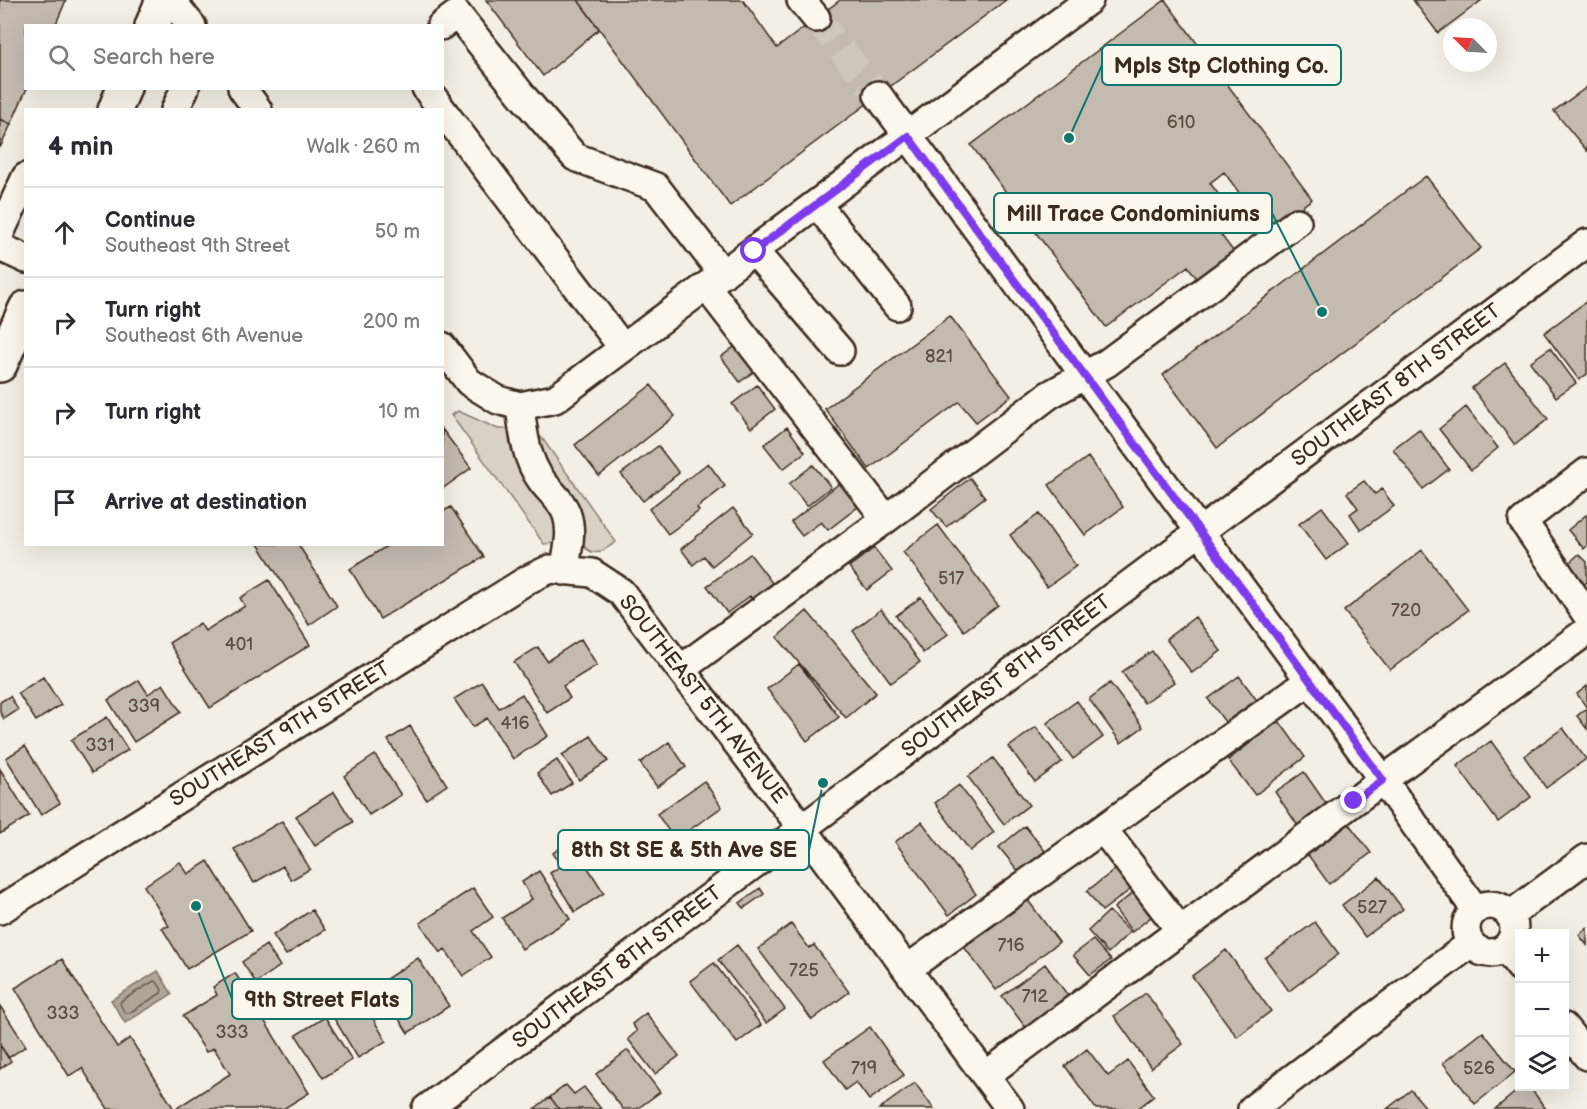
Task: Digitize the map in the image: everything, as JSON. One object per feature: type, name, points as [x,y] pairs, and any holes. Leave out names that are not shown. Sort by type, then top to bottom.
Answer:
[{"type":"main road","points":[[153,24],[163,0]]},
{"type":"main road","points":[[116,108],[123,90]]},
{"type":"main road","points":[[0,365],[14,317]]},
{"type":"street","points":[[171,0],[190,24]]},
{"type":"street","points":[[444,349],[469,382],[498,400],[520,406],[555,399],[1089,0]]},
{"type":"street","points":[[449,13],[574,157],[656,187],[714,280],[886,519]]},
{"type":"street","points":[[177,108],[184,90]]},
{"type":"street","points":[[243,90],[257,108]]},
{"type":"street","points":[[427,90],[441,108]]},
{"type":"street","points":[[878,96],[1383,780],[1475,909]]},
{"type":"street","points":[[444,113],[623,348]]},
{"type":"street","points":[[0,233],[24,181]]},
{"type":"street","points":[[816,204],[897,306]]},
{"type":"street","points":[[681,669],[886,519],[1049,395],[1107,363],[1297,222]]},
{"type":"street","name":"SOUTHEAST 8TH STREET","points":[[426,1109],[1587,243]]},
{"type":"street","points":[[0,247],[24,258]]},
{"type":"street","points":[[754,251],[840,351]]},
{"type":"street","points":[[520,406],[530,458],[541,480],[567,514],[570,532],[564,571]]},
{"type":"street","points":[[1587,472],[1523,521],[1587,615]]},
{"type":"street","name":"SOUTHEAST 9TH STREET","points":[[0,910],[527,580],[550,569],[564,571]]},
{"type":"street","name":"SOUTHEAST 5TH AVENUE","points":[[564,571],[592,573],[621,592],[803,829],[1010,1109]]},
{"type":"street","points":[[986,1075],[1587,631]]},
{"type":"street","points":[[907,969],[1309,681]]},
{"type":"street","points":[[1103,829],[1180,930]]},
{"type":"street","points":[[1510,915],[1587,858]]},
{"type":"street","points":[[1482,905],[1497,905],[1510,915],[1513,921],[1512,957],[1498,952],[1476,950],[1470,944],[1466,937],[1466,922],[1475,909],[1482,905]]},
{"type":"street","points":[[1252,1109],[1470,944]]},
{"type":"street","points":[[1569,1033],[1587,1056]]},
{"type":"shaded area","points":[[458,411],[498,429],[512,429],[561,531],[554,543],[544,544],[451,415]]},
{"type":"shaded area","points":[[535,434],[542,438],[616,542],[606,549],[597,552],[589,551],[580,541],[535,455]]},
{"type":"water","points":[[158,971],[172,994],[125,1023],[111,1000]]},
{"type":"building","points":[[0,0],[66,0],[56,24],[24,24],[24,90],[26,90],[11,124],[0,119]]},
{"type":"building","points":[[486,0],[578,0],[599,29],[543,76]]},
{"type":"building","points":[[578,0],[743,0],[777,48],[840,0],[1006,0],[730,206]]},
{"type":"building","points":[[1165,0],[1312,199],[1268,232],[1224,172],[1210,183],[1219,195],[1201,208],[1236,255],[1200,283],[1188,266],[1106,327],[971,145]]},
{"type":"building","points":[[1413,0],[1482,0],[1458,18],[1443,18],[1443,29],[1438,33]]},
{"type":"building","points":[[1587,87],[1587,151],[1554,111]]},
{"type":"building","points":[[0,119],[11,124],[0,148]]},
{"type":"building","points":[[1426,176],[1481,248],[1217,448],[1163,375]]},
{"type":"building","points":[[1587,301],[1587,374],[1579,380],[1544,333]]},
{"type":"building","points":[[950,316],[1011,396],[976,422],[959,402],[869,469],[825,409]]},
{"type":"building","points":[[738,344],[757,369],[740,382],[721,357]]},
{"type":"building","points":[[1550,348],[1576,383],[1556,397],[1530,362]]},
{"type":"building","points":[[1505,363],[1548,419],[1515,445],[1472,388]]},
{"type":"building","points":[[651,385],[675,416],[599,476],[575,445]]},
{"type":"building","points":[[757,385],[775,409],[751,428],[732,404]]},
{"type":"building","points":[[1466,407],[1498,448],[1471,470],[1439,429]]},
{"type":"building","points":[[787,427],[805,452],[783,469],[764,445]]},
{"type":"building","points":[[1419,429],[1449,469],[1423,489],[1393,449]]},
{"type":"building","points":[[444,432],[471,468],[444,488]]},
{"type":"building","points":[[658,446],[679,473],[643,501],[621,474]]},
{"type":"building","points":[[1088,457],[1123,507],[1085,535],[1049,485]]},
{"type":"building","points":[[708,463],[725,486],[697,508],[699,511],[668,534],[649,509]]},
{"type":"building","points":[[813,465],[831,487],[807,506],[789,484]]},
{"type":"building","points":[[970,478],[985,497],[946,527],[931,509]]},
{"type":"building","points":[[1364,481],[1375,494],[1382,489],[1394,506],[1361,530],[1350,514],[1358,508],[1347,493]]},
{"type":"building","points":[[841,482],[859,506],[828,530],[821,522],[802,536],[791,522]]},
{"type":"building","points":[[451,507],[484,557],[380,619],[350,569],[387,546],[444,546],[444,511]]},
{"type":"building","points":[[1322,507],[1349,543],[1326,560],[1299,524]]},
{"type":"building","points":[[733,508],[753,533],[712,566],[704,556],[693,565],[681,549]]},
{"type":"building","points":[[1039,514],[1076,566],[1047,587],[1010,535]]},
{"type":"building","points":[[1586,515],[1587,546],[1584,549],[1568,530]]},
{"type":"building","points":[[938,525],[998,605],[964,631],[903,552]]},
{"type":"building","points":[[259,546],[299,546],[337,606],[309,625]]},
{"type":"building","points":[[874,548],[892,571],[867,590],[849,567]]},
{"type":"building","points":[[1422,550],[1468,610],[1390,670],[1344,611]]},
{"type":"building","points":[[750,554],[773,584],[752,599],[750,596],[727,613],[707,586]]},
{"type":"building","points":[[1579,554],[1587,562],[1587,582],[1580,589],[1562,569]]},
{"type":"building","points":[[269,580],[310,645],[210,708],[169,643],[200,623],[205,631],[245,606],[240,598]]},
{"type":"building","points":[[921,597],[948,634],[923,653],[896,616]]},
{"type":"building","points":[[881,609],[920,662],[891,683],[853,631]]},
{"type":"building","points":[[807,611],[876,693],[846,718],[777,637]]},
{"type":"building","points":[[1195,617],[1221,651],[1192,673],[1166,639]]},
{"type":"building","points":[[581,639],[597,665],[563,686],[570,698],[547,713],[514,662],[538,647],[547,661]]},
{"type":"building","points":[[1152,651],[1174,682],[1144,703],[1122,672]]},
{"type":"building","points":[[799,664],[839,717],[807,741],[767,689]]},
{"type":"building","points":[[1239,676],[1259,703],[1228,726],[1208,699]]},
{"type":"building","points":[[43,677],[61,705],[36,721],[18,693]]},
{"type":"building","points":[[139,680],[148,694],[163,684],[181,712],[134,742],[108,700]]},
{"type":"building","points":[[482,682],[499,708],[522,694],[548,736],[513,759],[487,718],[473,727],[454,699]]},
{"type":"building","points":[[1110,683],[1143,727],[1121,743],[1089,699]]},
{"type":"building","points":[[1587,686],[1587,708],[1577,694]]},
{"type":"building","points":[[10,696],[18,710],[4,719],[0,712],[0,702]]},
{"type":"building","points":[[1077,701],[1103,737],[1073,759],[1047,723]]},
{"type":"building","points":[[1587,708],[1587,729],[1577,716]]},
{"type":"building","points":[[107,717],[128,750],[92,773],[71,740]]},
{"type":"building","points":[[1279,721],[1305,757],[1255,795],[1228,760]]},
{"type":"building","points":[[410,726],[447,785],[426,799],[388,740]]},
{"type":"building","points":[[1036,727],[1062,762],[1035,782],[1009,747]]},
{"type":"building","points":[[1563,728],[1586,759],[1546,788],[1524,756]]},
{"type":"building","points":[[591,736],[608,761],[579,780],[562,755]]},
{"type":"building","points":[[1491,741],[1531,797],[1498,822],[1457,766]]},
{"type":"building","points":[[669,742],[686,767],[657,787],[640,763]]},
{"type":"building","points":[[25,746],[60,803],[41,815],[6,758]]},
{"type":"building","points":[[375,755],[401,795],[369,815],[344,776]]},
{"type":"building","points":[[993,758],[1029,805],[1004,824],[968,777]]},
{"type":"building","points":[[557,760],[572,783],[552,796],[537,773]]},
{"type":"building","points":[[0,769],[29,816],[0,834]]},
{"type":"building","points":[[1304,772],[1327,805],[1298,826],[1275,792]]},
{"type":"building","points":[[704,781],[722,807],[675,840],[657,814]]},
{"type":"building","points":[[959,785],[994,832],[970,851],[935,803]]},
{"type":"building","points":[[334,792],[353,822],[315,846],[296,816]]},
{"type":"building","points":[[282,821],[310,869],[291,880],[283,866],[254,883],[234,849]]},
{"type":"building","points":[[922,822],[976,894],[949,915],[895,842]]},
{"type":"building","points":[[1349,824],[1371,853],[1329,884],[1308,855]]},
{"type":"building","points":[[1025,826],[1045,851],[1019,872],[999,847]]},
{"type":"building","points":[[571,841],[604,893],[575,912],[550,873],[561,866],[553,853]]},
{"type":"building","points":[[208,861],[251,931],[187,969],[162,928],[169,926],[144,886],[180,862],[188,874]]},
{"type":"building","points":[[1116,869],[1131,889],[1102,911],[1087,891]]},
{"type":"building","points":[[539,871],[570,919],[522,949],[502,918],[532,899],[522,882]]},
{"type":"building","points":[[1379,877],[1403,909],[1365,937],[1342,905]]},
{"type":"building","points":[[473,888],[493,917],[473,931],[491,957],[463,976],[445,949],[440,953],[420,923]]},
{"type":"building","points":[[760,888],[764,894],[744,908],[740,903]]},
{"type":"building","points":[[1134,892],[1152,916],[1132,932],[1114,908]]},
{"type":"building","points":[[1027,899],[1059,942],[996,990],[964,947]]},
{"type":"building","points":[[312,910],[325,930],[286,955],[273,935]]},
{"type":"building","points":[[1109,911],[1130,932],[1108,953],[1088,931]]},
{"type":"building","points":[[1315,922],[1339,954],[1289,991],[1265,958]]},
{"type":"building","points":[[791,924],[809,948],[814,945],[849,992],[812,1020],[758,949]]},
{"type":"building","points":[[1587,928],[1587,945],[1579,935]]},
{"type":"building","points":[[1093,940],[1111,960],[1090,975],[1073,955]]},
{"type":"building","points":[[266,945],[280,966],[256,983],[242,962]]},
{"type":"building","points":[[737,945],[785,1009],[766,1023],[718,960]]},
{"type":"building","points":[[1226,950],[1271,1011],[1237,1037],[1192,976]]},
{"type":"building","points":[[418,958],[449,1006],[408,1033],[377,985]]},
{"type":"building","points":[[62,959],[117,1047],[130,1038],[174,1109],[108,1109],[82,1068],[69,1076],[15,988]]},
{"type":"building","points":[[714,963],[761,1025],[737,1043],[690,981]]},
{"type":"building","points":[[1045,964],[1069,997],[1026,1028],[1002,996]]},
{"type":"building","points":[[235,973],[309,1093],[283,1109],[175,1109],[230,1074],[214,1048],[206,1052],[183,1016],[217,995],[213,987]]},
{"type":"building","points":[[1146,993],[1183,1044],[1151,1068],[1114,1016]]},
{"type":"building","points":[[361,998],[386,1041],[358,1058],[332,1015]]},
{"type":"building","points":[[0,1006],[26,1046],[8,1058],[0,1045]]},
{"type":"building","points":[[646,1013],[679,1056],[655,1074],[628,1039],[637,1031],[632,1024]]},
{"type":"building","points":[[325,1017],[352,1060],[323,1078],[296,1035]]},
{"type":"building","points":[[870,1027],[904,1075],[869,1100],[856,1082],[845,1090],[824,1060]]},
{"type":"building","points":[[1483,1032],[1515,1072],[1475,1104],[1443,1063]]},
{"type":"building","points":[[0,1045],[11,1061],[0,1069]]},
{"type":"building","points":[[1087,1049],[1108,1076],[1128,1061],[1154,1096],[1137,1109],[1096,1109],[1065,1066]]},
{"type":"building","points":[[628,1050],[660,1092],[637,1109],[623,1109],[596,1074]]},
{"type":"building","points":[[915,1083],[934,1109],[879,1109]]},
{"type":"building","points":[[566,1085],[574,1094],[584,1087],[601,1109],[559,1109],[550,1097]]},
{"type":"building","points":[[1411,1090],[1427,1109],[1387,1109]]},
{"type":"building","points":[[1517,1091],[1533,1091],[1546,1109],[1495,1109]]},
{"type":"building","points":[[550,1097],[559,1109],[534,1109]]},
{"type":"tunnel","points":[[816,18],[878,95]]},
{"type":"place","name":"Mpls Stp Clothing Co.","points":[[1069,138]]},
{"type":"place","name":"Mill Trace Condominiums","points":[[1322,312]]},
{"type":"place","name":"8th St SE & 5th Ave SE","points":[[823,783]]},
{"type":"place","name":"9th Street Flats","points":[[196,906]]},
{"type":"route","points":[[754,251],[908,136],[1383,780],[1354,801]]}]
